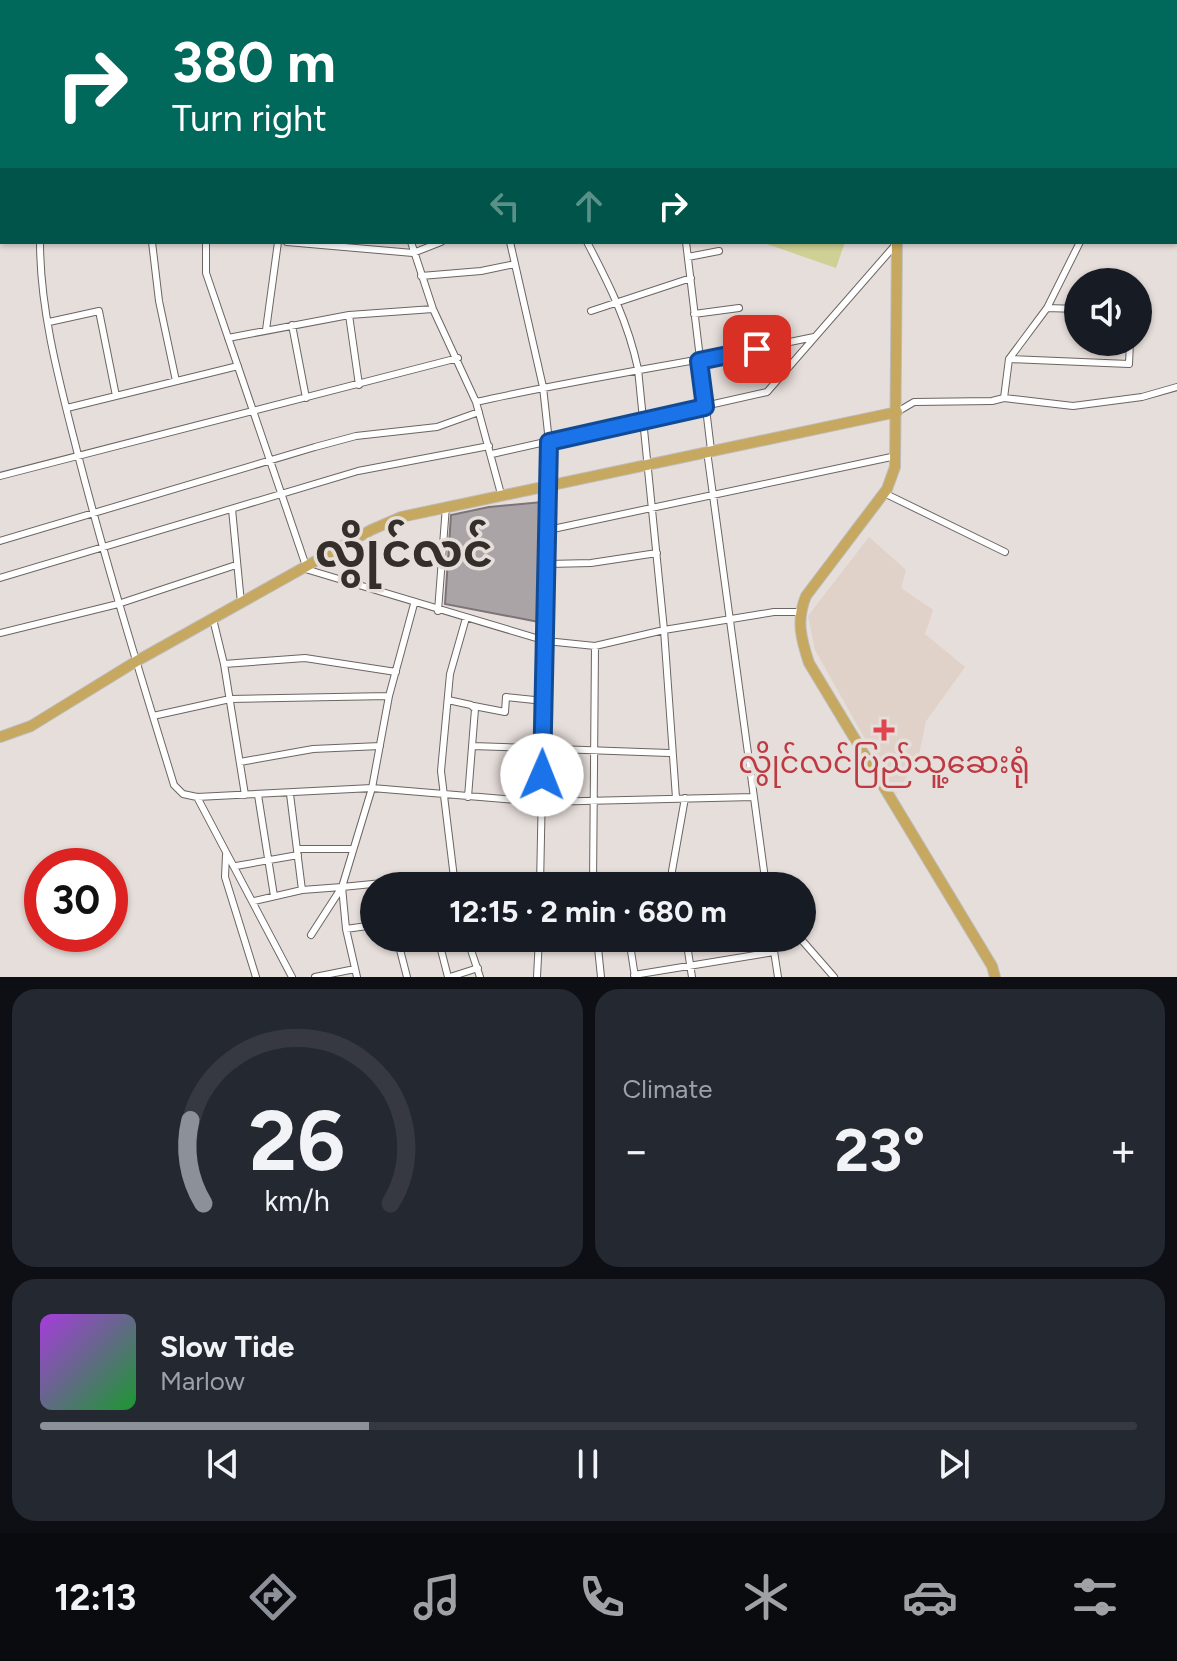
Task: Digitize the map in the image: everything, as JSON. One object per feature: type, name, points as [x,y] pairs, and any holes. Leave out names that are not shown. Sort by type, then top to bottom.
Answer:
[{"type":"highway","points":[[897,244],[897,412],[892,479],[806,596],[800,612],[799,629],[809,663],[992,966],[995,977]]},
{"type":"highway","points":[[0,737],[31,726],[135,662],[371,530],[401,517],[897,412]]},
{"type":"street","points":[[40,244],[40,277],[49,322],[102,548],[174,785],[183,794],[197,797],[372,788],[541,802],[754,797]]},
{"type":"street","points":[[152,244],[159,301],[176,381]]},
{"type":"street","points":[[206,244],[206,273],[304,567],[414,604],[546,641],[595,646],[730,619],[774,612],[800,612]]},
{"type":"street","points":[[266,330],[278,244]]},
{"type":"street","points":[[310,244],[413,253],[436,244]]},
{"type":"street","points":[[411,244],[433,309],[476,402],[501,494]]},
{"type":"street","points":[[510,244],[543,387],[549,442],[540,872]]},
{"type":"street","points":[[588,244],[618,301],[631,335],[638,369],[664,630],[676,798]]},
{"type":"street","points":[[686,244],[714,497],[764,872]]},
{"type":"street","points":[[0,578],[358,471],[549,442],[767,392],[896,244]]},
{"type":"street","points":[[1004,398],[1009,359],[1047,308],[1079,244]]},
{"type":"street","points":[[688,257],[719,251]]},
{"type":"street","points":[[421,276],[481,271],[515,264]]},
{"type":"street","points":[[591,311],[691,278]]},
{"type":"street","points":[[694,314],[739,308]]},
{"type":"street","points":[[1047,308],[1064,309]]},
{"type":"street","points":[[228,338],[349,315],[433,309]]},
{"type":"street","points":[[49,322],[99,311],[116,396]]},
{"type":"street","points":[[349,315],[359,385]]},
{"type":"street","points":[[292,325],[306,398]]},
{"type":"street","points":[[476,402],[816,337]]},
{"type":"street","points":[[1009,359],[1129,364],[1129,356]]},
{"type":"street","points":[[0,476],[458,358]]},
{"type":"street","points":[[67,408],[238,366]]},
{"type":"street","points":[[897,412],[914,402],[992,401],[1004,398],[1073,406],[1142,397],[1177,387]]},
{"type":"street","points":[[0,541],[356,436],[437,427],[479,412]]},
{"type":"street","points":[[548,530],[896,456]]},
{"type":"street","points":[[884,493],[1005,552]]},
{"type":"street","points":[[438,611],[446,506]]},
{"type":"street","points":[[232,509],[241,603]]},
{"type":"street","points":[[548,564],[591,563],[657,553]]},
{"type":"street","points":[[0,633],[118,604],[236,565]]},
{"type":"street","points":[[311,935],[342,887],[372,788],[389,696],[414,604]]},
{"type":"street","points":[[454,872],[441,771],[450,674],[466,618]]},
{"type":"street","points":[[213,619],[224,664],[245,795]]},
{"type":"street","points":[[593,872],[595,646]]},
{"type":"street","points":[[224,664],[305,658],[396,672]]},
{"type":"street","points":[[153,716],[230,699],[389,696]]},
{"type":"street","points":[[448,700],[505,712],[506,697],[544,701]]},
{"type":"street","points":[[468,797],[474,706]]},
{"type":"street","points":[[240,762],[313,749],[380,746]]},
{"type":"street","points":[[472,746],[669,753]]},
{"type":"street","points":[[290,794],[302,890]]},
{"type":"street","points":[[258,795],[274,896]]},
{"type":"street","points":[[197,797],[292,977]]},
{"type":"street","points":[[672,872],[685,798]]},
{"type":"street","points":[[236,866],[297,852],[352,849]]},
{"type":"street","points":[[226,855],[225,877],[256,977]]},
{"type":"street","points":[[254,901],[302,890],[360,885]]},
{"type":"street","points":[[342,887],[346,929],[357,977]]},
{"type":"street","points":[[346,929],[360,927]]},
{"type":"street","points":[[401,952],[407,977]]},
{"type":"street","points":[[442,952],[449,977],[478,968]]},
{"type":"street","points":[[472,952],[480,977]]},
{"type":"street","points":[[537,977],[538,952]]},
{"type":"street","points":[[598,952],[601,977]]},
{"type":"street","points":[[631,952],[634,976],[689,964],[774,952],[778,977]]},
{"type":"street","points":[[688,952],[692,977]]},
{"type":"street","points":[[812,952],[834,977]]},
{"type":"street","points":[[315,977],[355,969]]},
{"type":"shaded area","points":[[869,537],[906,570],[901,588],[933,610],[925,634],[965,667],[926,721],[918,759],[896,794],[815,650],[808,616]]},
{"type":"green space","points":[[767,244],[844,244],[836,268]]},
{"type":"building","points":[[542,502],[539,622],[445,604],[451,515],[489,507]]},
{"type":"place","name":"လွိုင်လင်ပြည်သူ့ဆေးရုံ","points":[[884,730]]},
{"type":"district","name":"လွိုင်လင်","points":[[404,551]]},
{"type":"route","points":[[542,775],[549,442],[705,407],[699,361],[757,349]]}]
